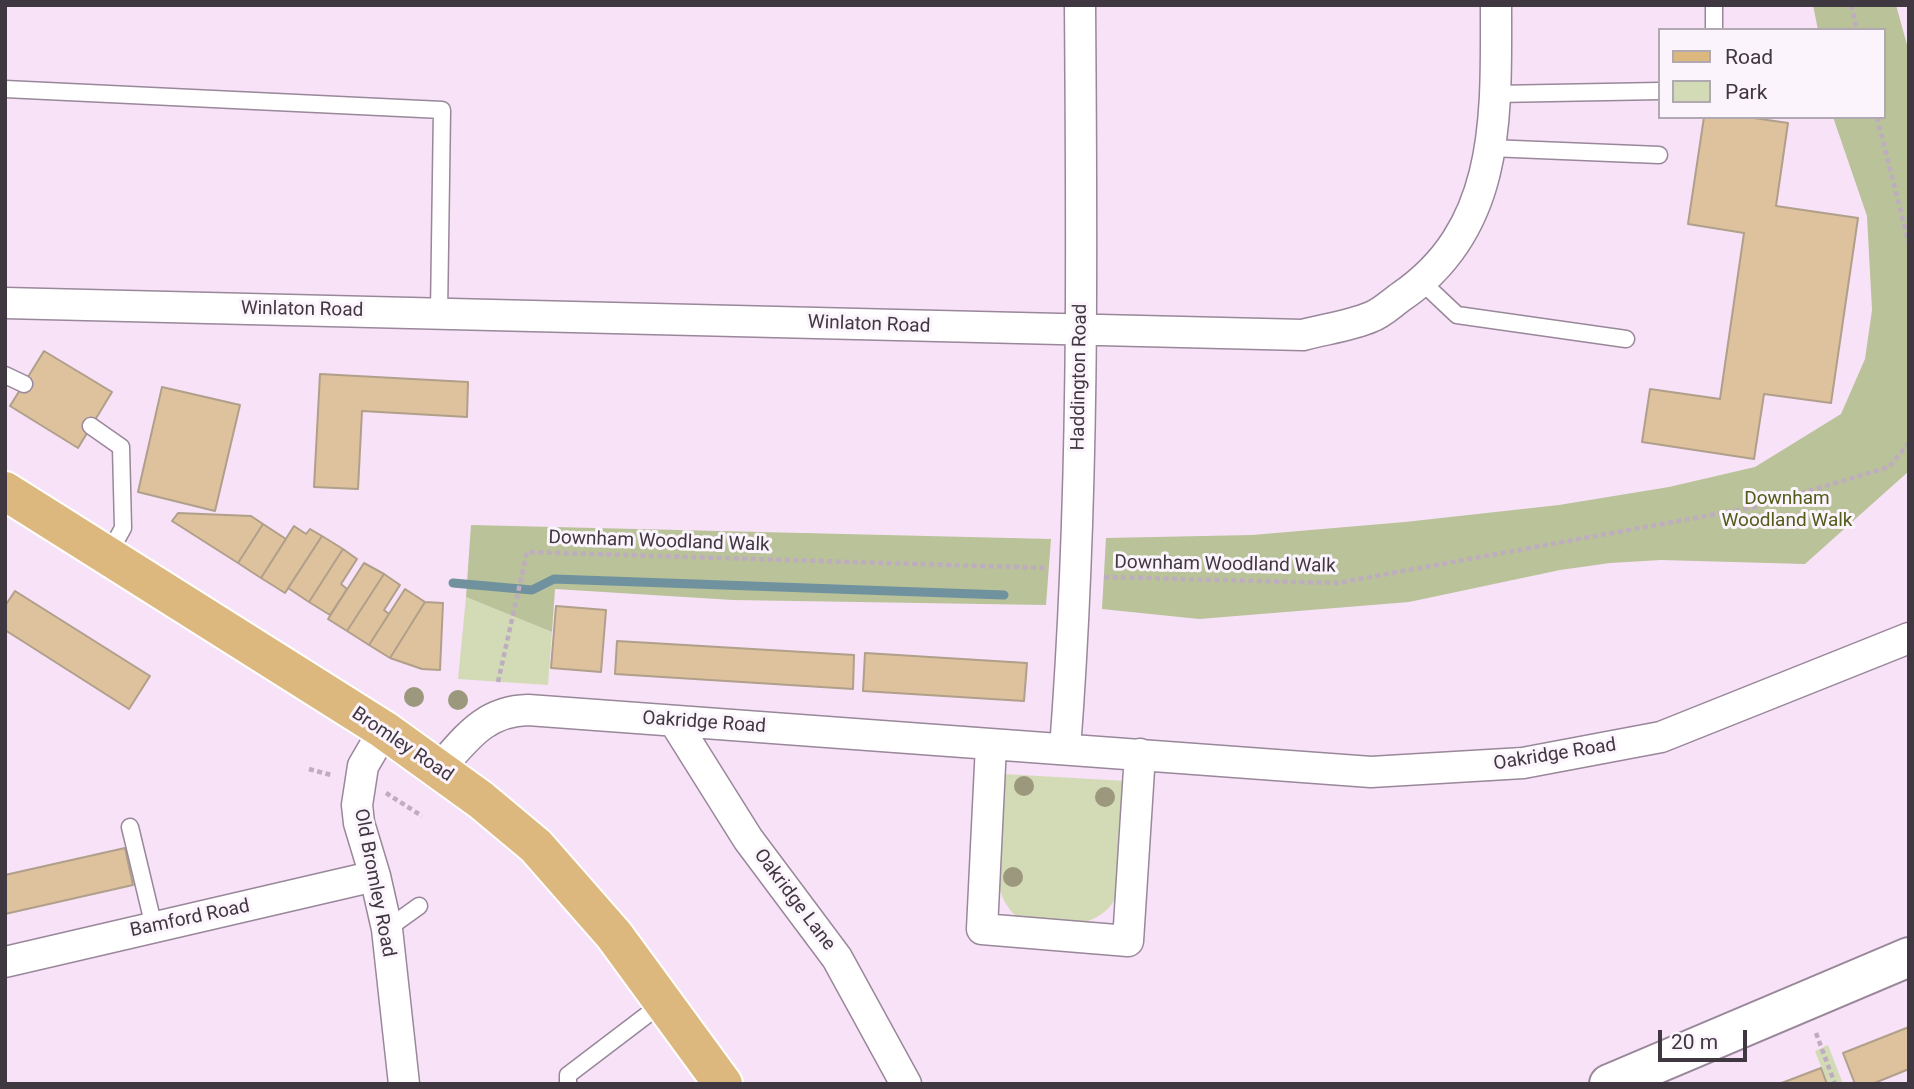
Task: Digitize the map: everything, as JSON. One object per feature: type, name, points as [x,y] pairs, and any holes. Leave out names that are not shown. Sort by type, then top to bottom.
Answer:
[{"type":"main road","name":"Bromley Road","points":[[5,491],[384,730],[439,769],[536,846],[614,934],[723,1084]]},
{"type":"street","name":"Haddington Road","points":[[1065,749],[1077,573],[1082,330],[1080,5]]},
{"type":"street","name":"Winlaton Road","points":[[5,303],[1303,335],[1371,317],[1422,282],[1459,242],[1482,184],[1490,148],[1496,94],[1496,5]]},
{"type":"street","name":"Oakridge Road","points":[[439,769],[478,728],[508,711],[1371,772],[1523,763],[1661,737],[1909,638]]},
{"type":"street","name":"Oakridge Lane","points":[[674,721],[748,839],[837,958],[906,1084]]},
{"type":"street","name":"Old Bromley Road","points":[[384,730],[363,766],[357,805],[387,929],[404,1084]]},
{"type":"street","points":[[991,745],[982,929],[1128,940],[1140,754]]},
{"type":"street","name":"Bamford Road","points":[[5,962],[347,885],[375,876]]},
{"type":"street","points":[[1609,1084],[1803,999],[1909,957]]},
{"type":"lane","points":[[1714,5],[1714,28]]},
{"type":"lane","points":[[5,89],[442,110],[439,313]]},
{"type":"lane","points":[[1496,94],[1658,91]]},
{"type":"lane","points":[[1490,148],[1658,155]]},
{"type":"lane","points":[[1422,282],[1457,315],[1626,339]]},
{"type":"lane","points":[[5,374],[24,384]]},
{"type":"lane","points":[[91,426],[121,447],[123,528],[107,557]]},
{"type":"lane","points":[[130,827],[155,927]]},
{"type":"lane","points":[[387,929],[419,906]]},
{"type":"lane","points":[[568,1084],[568,1075],[664,1002]]},
{"type":"path","points":[[1851,5],[1857,28]]},
{"type":"path","points":[[1878,119],[1909,244]]},
{"type":"path","name":"Downham Woodland Walk","points":[[1104,577],[1337,583],[1755,507],[1889,467],[1909,443]]},
{"type":"path","name":"Downham Woodland Walk","points":[[498,682],[527,552],[1049,568]]},
{"type":"path","points":[[1803,999],[1835,1084]]},
{"type":"green space","name":"Downham Woodland Walk","points":[[1813,5],[1896,5],[1909,52],[1909,471],[1805,564],[1661,560],[1610,563],[1560,570],[1409,602],[1199,619],[1102,609],[1106,538],[1252,535],[1405,522],[1559,505],[1669,487],[1755,467],[1841,414],[1865,359],[1872,310],[1867,216],[1834,119],[1886,119],[1886,28],[1818,28]]},
{"type":"green space","points":[[471,525],[1051,539],[1046,605],[733,600],[555,589],[552,632],[466,597]]},
{"type":"green space","points":[[466,597],[552,632],[548,685],[458,679]]},
{"type":"green space","points":[[1004,774],[1126,781],[1118,889],[1108,909],[1086,922],[1059,927],[1022,920],[1009,908],[997,880]]},
{"type":"green space","points":[[1828,1045],[1843,1084],[1828,1084],[1815,1051]]},
{"type":"building","points":[[1704,119],[1761,119],[1788,123],[1776,206],[1858,218],[1831,403],[1764,394],[1754,459],[1642,442],[1650,389],[1720,399],[1744,233],[1688,224]]},
{"type":"building","points":[[44,351],[112,392],[78,448],[10,406]]},
{"type":"building","points":[[320,374],[468,382],[467,417],[362,411],[358,489],[314,487]]},
{"type":"building","points":[[162,387],[240,405],[215,511],[138,492]]},
{"type":"building","points":[[178,513],[251,516],[263,524],[238,563],[172,521]]},
{"type":"building","points":[[263,524],[286,539],[261,578],[238,563]]},
{"type":"building","points":[[294,526],[306,534],[310,529],[322,536],[285,593],[261,578]]},
{"type":"building","points":[[322,536],[343,549],[309,602],[288,588]]},
{"type":"building","points":[[343,549],[357,559],[341,584],[347,589],[330,615],[309,602]]},
{"type":"building","points":[[364,563],[384,574],[347,631],[328,619]]},
{"type":"building","points":[[384,574],[400,585],[384,610],[389,614],[369,645],[347,631]]},
{"type":"building","points":[[405,589],[425,602],[390,658],[369,645]]},
{"type":"building","points":[[15,591],[150,676],[129,709],[5,630],[5,606]]},
{"type":"building","points":[[425,602],[443,603],[440,670],[422,669],[390,658]]},
{"type":"building","points":[[556,606],[606,610],[601,672],[551,668]]},
{"type":"building","points":[[617,641],[854,655],[853,689],[615,674]]},
{"type":"building","points":[[865,653],[1027,663],[1024,701],[863,691]]},
{"type":"building","points":[[125,848],[133,885],[5,914],[5,875]]},
{"type":"building","points":[[1909,1027],[1909,1069],[1872,1084],[1855,1084],[1843,1053]]},
{"type":"building","points":[[1821,1068],[1827,1084],[1779,1084]]},
{"type":"waterway","points":[[453,583],[532,590],[554,579],[1004,595]]}]
